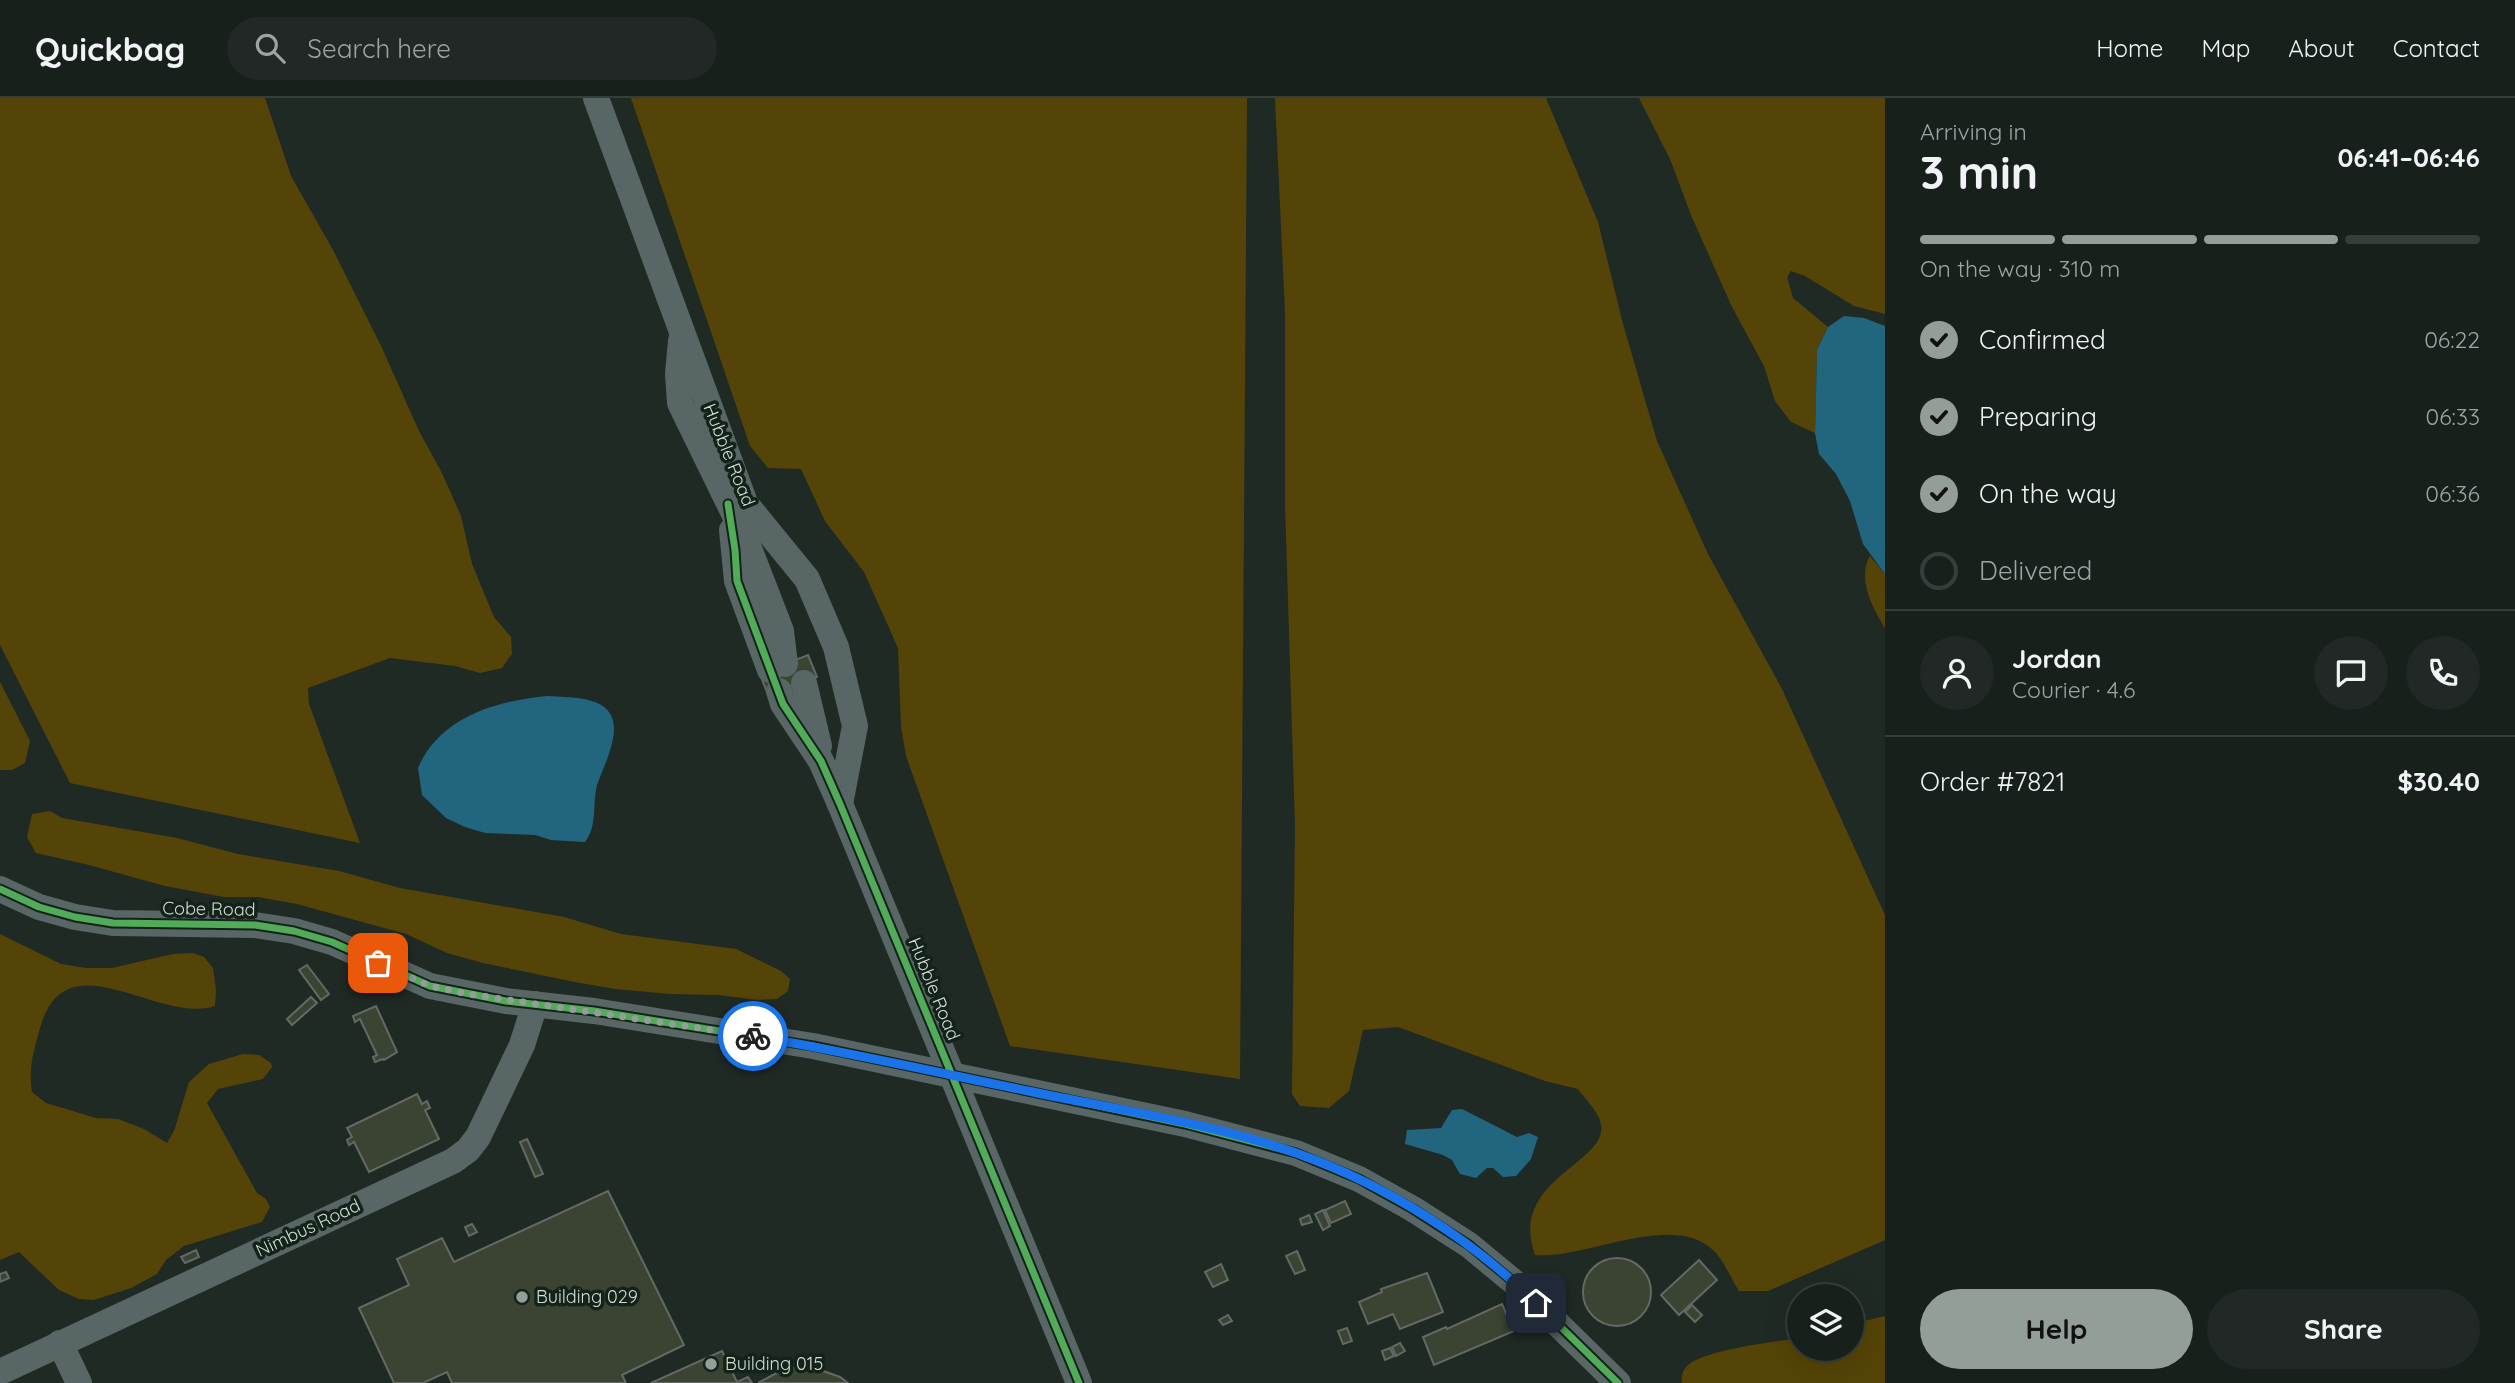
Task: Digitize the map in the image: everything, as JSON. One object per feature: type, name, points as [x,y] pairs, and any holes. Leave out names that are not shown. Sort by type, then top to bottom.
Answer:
[{"type":"street","name":"Hubble Road","points":[[596,98],[746,503],[807,579],[836,647],[855,726],[840,804]]},
{"type":"street","name":"Hubble Road","points":[[682,333],[678,374],[680,403],[742,530],[781,631],[788,676],[783,704],[821,761],[840,804],[1079,1383]]},
{"type":"street","name":"Hubble Road","points":[[728,504],[737,581],[816,733],[821,761]]},
{"type":"street","name":"Cobe Road","points":[[0,888],[39,907],[75,918],[113,923],[255,925],[294,931],[332,942],[430,986],[749,1035],[1251,1139],[1296,1153],[1359,1179],[1469,1245],[1521,1288],[1618,1383]]},
{"type":"street","name":"Nimbus Road","points":[[0,1372],[453,1161],[478,1138],[522,1045],[535,1004]]},
{"type":"street","points":[[60,1343],[79,1383]]},
{"type":"shaded area","points":[[0,98],[265,98],[291,176],[333,250],[382,348],[419,431],[442,473],[461,516],[472,564],[494,617],[511,637],[512,654],[502,668],[480,673],[455,666],[390,658],[308,688],[309,704],[360,843],[70,783],[0,645]]},
{"type":"shaded area","points":[[631,98],[1247,98],[1240,1079],[1010,1046],[906,756],[901,726],[898,648],[864,572],[825,521],[801,469],[768,468],[750,446]]},
{"type":"shaded area","points":[[1275,98],[1546,98],[1598,222],[1623,324],[1657,441],[1708,554],[1782,689],[1885,915],[1885,1240],[1768,1291],[1739,1291],[1713,1250],[1695,1239],[1674,1235],[1627,1240],[1555,1255],[1535,1255],[1530,1229],[1535,1208],[1546,1191],[1599,1139],[1600,1120],[1578,1089],[1545,1081],[1398,1027],[1363,1030],[1349,1091],[1329,1108],[1300,1106],[1292,1094],[1295,825],[1285,504],[1285,312]]},
{"type":"shaded area","points":[[1639,98],[1885,98],[1885,314],[1854,306],[1805,276],[1791,271],[1787,277],[1793,298],[1828,327],[1817,350],[1815,433],[1791,422],[1775,401],[1764,366],[1732,307],[1691,215],[1670,159]]},
{"type":"shaded area","points":[[1870,556],[1885,574],[1885,628],[1871,602],[1866,583],[1866,564]]},
{"type":"shaded area","points":[[0,682],[30,741],[25,763],[12,770],[0,770]]},
{"type":"shaded area","points":[[50,811],[62,818],[177,838],[238,854],[339,871],[400,888],[564,917],[621,934],[736,949],[781,971],[790,979],[788,991],[777,999],[758,1000],[615,989],[483,963],[447,953],[406,934],[297,904],[258,897],[224,897],[165,886],[36,853],[27,837],[32,814]]},
{"type":"shaded area","points":[[0,934],[61,964],[86,968],[112,968],[173,954],[193,953],[204,957],[213,968],[215,1006],[192,1009],[167,1005],[92,986],[70,988],[53,1001],[40,1028],[34,1052],[31,1067],[32,1092],[46,1103],[96,1118],[118,1119],[144,1129],[167,1143],[174,1131],[189,1082],[209,1064],[243,1054],[259,1055],[271,1063],[272,1067],[263,1079],[218,1089],[207,1103],[257,1193],[266,1199],[270,1207],[262,1222],[184,1246],[166,1260],[157,1274],[131,1288],[94,1300],[79,1299],[59,1290],[19,1252],[0,1260]]},
{"type":"shaded area","points":[[1885,1316],[1885,1383],[1682,1383],[1686,1367],[1694,1361],[1722,1351],[1787,1340],[1787,1361],[1864,1361],[1864,1321]]},
{"type":"water","points":[[1844,316],[1864,318],[1885,326],[1885,574],[1863,544],[1850,501],[1836,474],[1819,454],[1815,433],[1817,350],[1828,327]]},
{"type":"water","points":[[547,696],[585,699],[605,708],[612,716],[612,743],[597,785],[592,829],[585,842],[551,840],[535,835],[485,833],[446,818],[422,795],[418,768],[428,750],[455,724],[508,702]]},
{"type":"water","points":[[1462,1109],[1517,1137],[1529,1133],[1538,1137],[1531,1159],[1516,1176],[1503,1177],[1493,1168],[1487,1168],[1476,1178],[1460,1174],[1452,1160],[1443,1155],[1405,1144],[1407,1130],[1441,1128],[1452,1110]]},
{"type":"building","points":[[808,655],[817,677],[768,695],[760,674]]},
{"type":"building","points":[[307,965],[329,994],[321,1000],[299,970]]},
{"type":"building","points":[[311,997],[317,1003],[292,1025],[287,1019]]},
{"type":"building","points":[[376,1006],[397,1052],[375,1062],[373,1057],[377,1055],[360,1019],[355,1022],[353,1016]]},
{"type":"building","points":[[417,1094],[422,1104],[427,1101],[430,1108],[425,1110],[439,1139],[369,1172],[354,1142],[349,1145],[347,1140],[352,1137],[347,1128]]},
{"type":"building","points":[[527,1139],[543,1174],[535,1177],[520,1142]]},
{"type":"building","name":"Building 029","points":[[608,1191],[684,1345],[622,1375],[626,1383],[452,1383],[447,1372],[423,1383],[394,1383],[359,1308],[409,1285],[397,1259],[442,1238],[454,1262]]},
{"type":"building","points":[[1345,1201],[1351,1214],[1331,1223],[1325,1210]]},
{"type":"building","points":[[1323,1210],[1330,1226],[1323,1230],[1315,1214]]},
{"type":"building","points":[[1309,1215],[1312,1222],[1302,1225],[1300,1219]]},
{"type":"building","points":[[472,1224],[477,1232],[469,1236],[465,1227]]},
{"type":"building","points":[[196,1250],[199,1257],[185,1263],[181,1257]]},
{"type":"building","points":[[1297,1251],[1305,1270],[1295,1274],[1286,1256]]},
{"type":"building","points":[[1617,1258],[1630,1261],[1641,1268],[1648,1279],[1651,1292],[1648,1305],[1641,1316],[1630,1323],[1617,1326],[1604,1323],[1593,1316],[1586,1305],[1583,1292],[1586,1279],[1593,1268],[1604,1261]]},
{"type":"building","points":[[1699,1260],[1717,1280],[1679,1315],[1661,1295]]},
{"type":"building","points":[[1221,1264],[1228,1280],[1213,1287],[1205,1272]]},
{"type":"building","points":[[6,1272],[9,1278],[0,1282],[0,1274]]},
{"type":"building","points":[[1427,1273],[1443,1312],[1400,1329],[1393,1314],[1368,1324],[1359,1302],[1382,1292],[1381,1289]]},
{"type":"building","points":[[1502,1304],[1514,1331],[1434,1365],[1423,1337]]},
{"type":"building","points":[[1692,1305],[1702,1315],[1695,1322],[1685,1312]]},
{"type":"building","points":[[1228,1315],[1232,1321],[1223,1325],[1219,1320]]},
{"type":"building","points":[[1347,1328],[1352,1341],[1343,1344],[1338,1331]]},
{"type":"building","points":[[1400,1343],[1405,1351],[1396,1356],[1392,1347]]},
{"type":"building","points":[[1390,1348],[1394,1356],[1385,1360],[1382,1351]]},
{"type":"building","name":"Building 015","points":[[722,1351],[737,1382],[748,1377],[752,1383],[651,1383]]},
{"type":"building","name":"Building 015","points":[[812,1367],[840,1377],[848,1383],[758,1383],[786,1368]]},
{"type":"cycle path","points":[[728,504],[737,581],[783,704],[821,761],[840,804],[1079,1383]]},
{"type":"cycle path","points":[[0,889],[39,907],[75,917],[113,923],[255,925],[294,931],[332,942],[430,986],[506,1001],[594,1011],[813,1046],[1185,1124],[1296,1153],[1359,1179],[1469,1245],[1521,1288],[1618,1383]]},
{"type":"way so far","points":[[378,963],[430,986],[468,994],[753,1036]]},
{"type":"place","name":"Building 029","points":[[522,1297]]},
{"type":"place","name":"Building 015","points":[[711,1364]]},
{"type":"route","points":[[753,1036],[813,1046],[1185,1124],[1251,1139],[1296,1153],[1359,1179],[1413,1209],[1469,1245],[1536,1303]]}]
